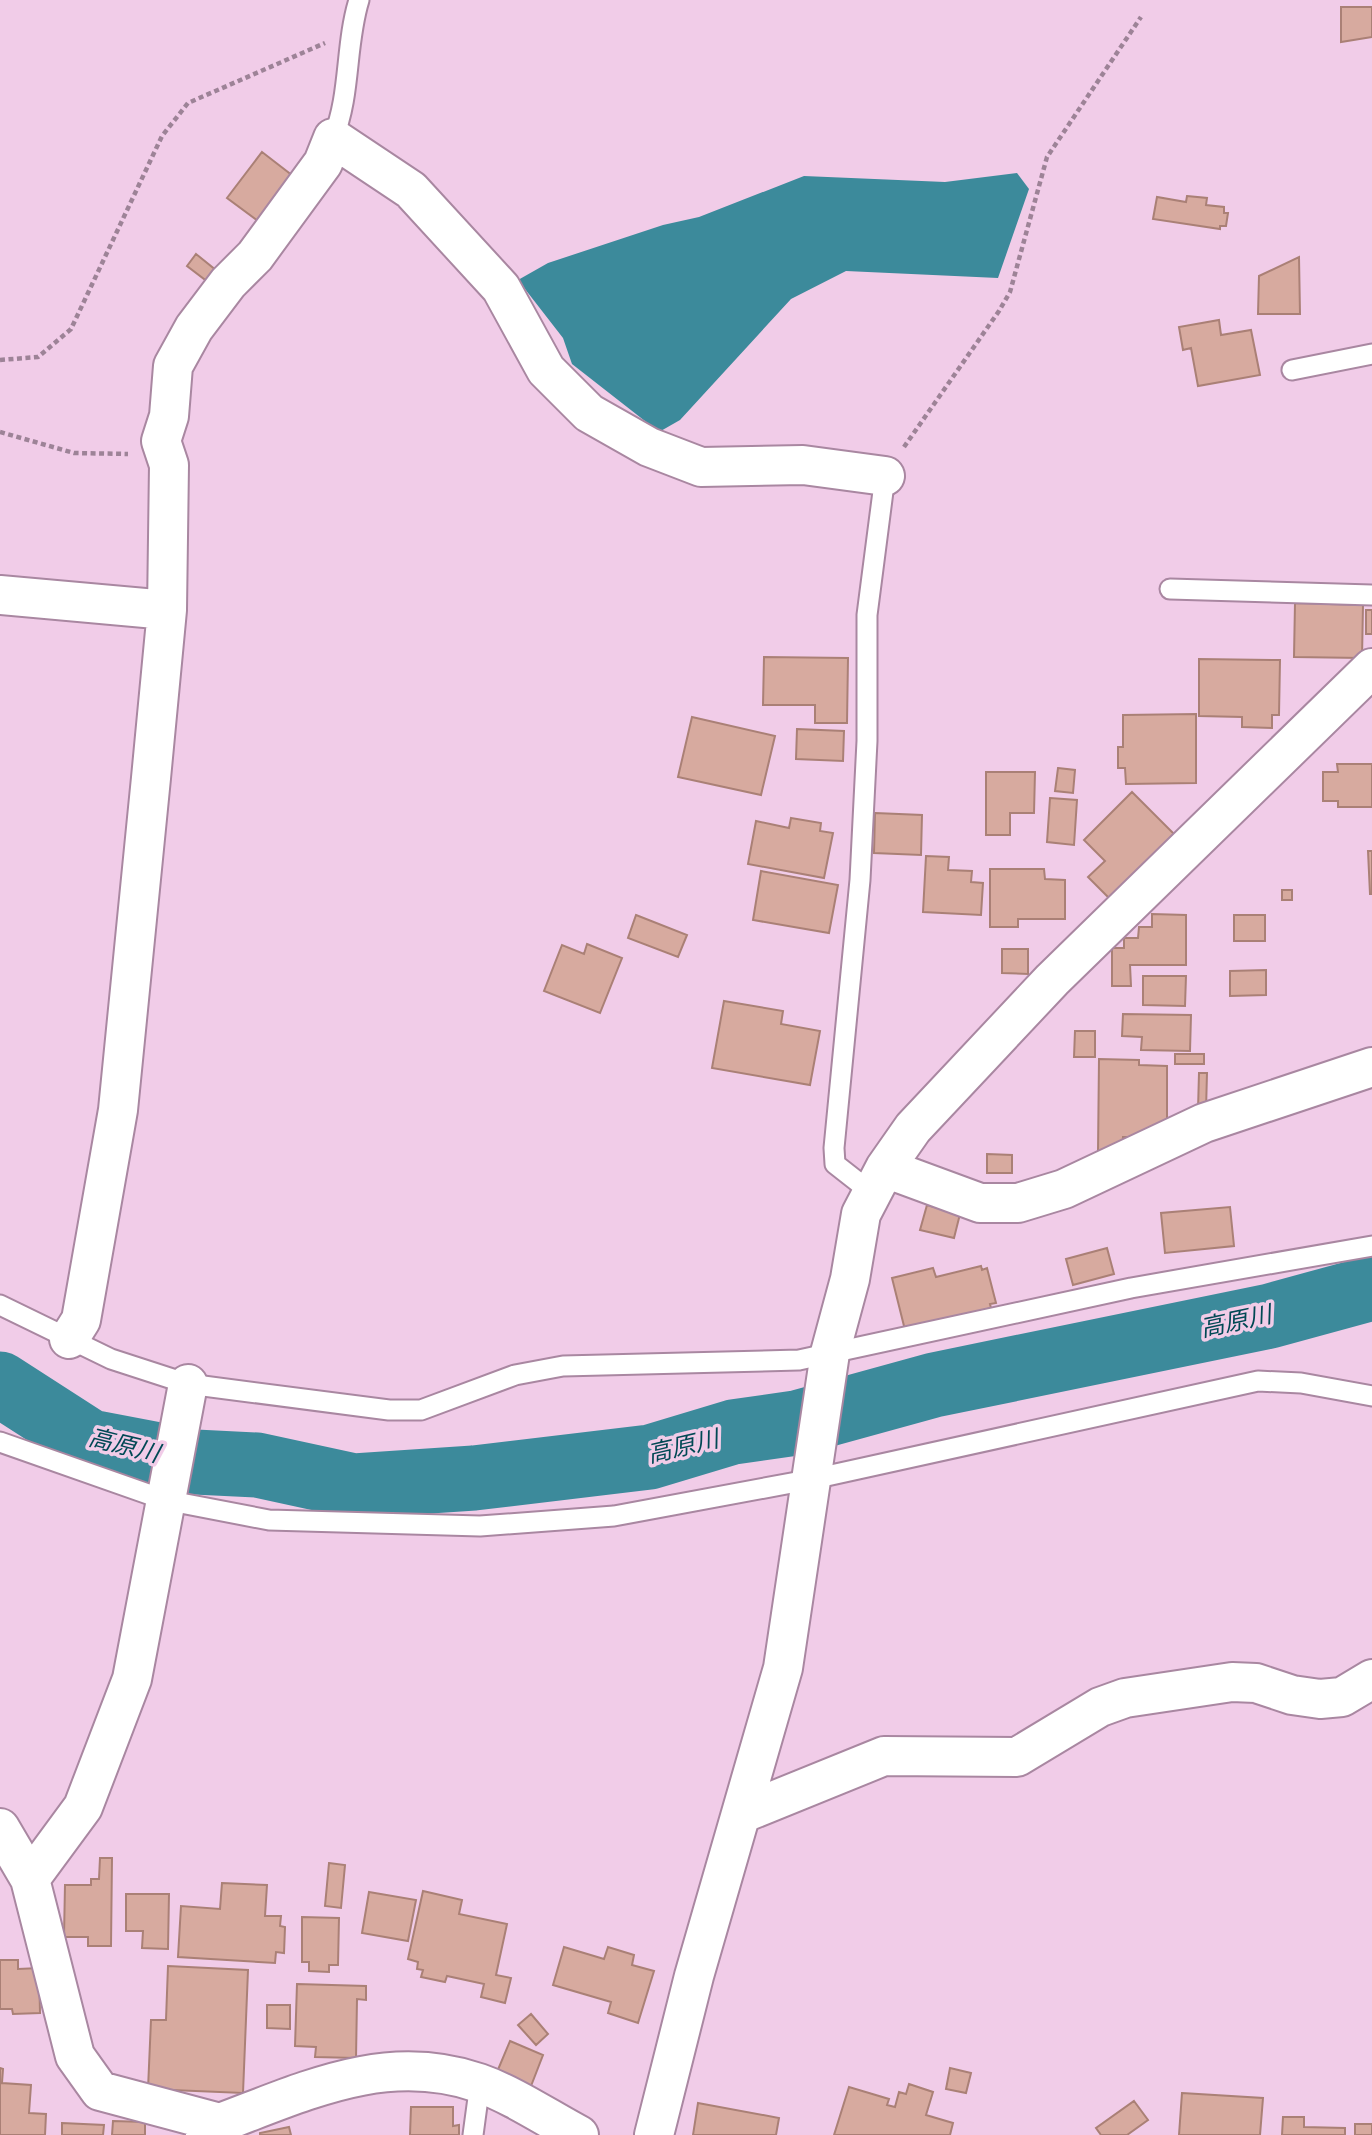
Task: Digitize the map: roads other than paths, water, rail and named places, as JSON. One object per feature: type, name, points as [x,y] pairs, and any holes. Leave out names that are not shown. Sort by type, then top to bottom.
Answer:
[{"type":"street","points":[[69,1339],[81,1320],[118,1110],[167,610],[169,465],[161,441],[169,416],[173,366],[194,328],[228,282],[263,246],[323,163],[333,138],[419,199],[501,288],[546,370],[589,413],[649,447],[701,467],[803,465],[885,477]]},
{"type":"street","points":[[0,595],[167,610]]},
{"type":"street","points":[[654,2135],[783,1668],[814,1475],[829,1360],[850,1279],[861,1214],[913,1128],[1052,980],[1372,668]]},
{"type":"street","points":[[879,1181],[980,1203],[1018,1203],[1065,1189],[1204,1123],[1372,1067]]},
{"type":"street","points":[[30,1879],[83,1807],[132,1679],[188,1384]]},
{"type":"street","points":[[741,1814],[884,1756],[1017,1757],[1100,1707],[1125,1698],[1232,1682],[1256,1683],[1292,1695],[1320,1699],[1342,1697],[1372,1679]]},
{"type":"street","points":[[0,1828],[30,1879],[75,2056],[100,2091],[213,2129],[335,2080],[394,2069],[438,2073],[480,2083],[579,2135]]},
{"type":"lane","points":[[333,138],[342,117],[351,32],[359,0]]},
{"type":"lane","points":[[1292,370],[1372,354]]},
{"type":"lane","points":[[879,1181],[835,1164],[834,1148],[860,880],[867,741],[867,615],[885,477]]},
{"type":"lane","points":[[1170,589],[1372,594]]},
{"type":"lane","points":[[0,1305],[111,1359],[188,1384],[389,1410],[421,1410],[515,1375],[563,1366],[829,1360],[1131,1288],[1372,1246]]},
{"type":"lane","points":[[0,1442],[165,1500],[269,1520],[480,1526],[614,1516],[1258,1381],[1301,1383],[1372,1396]]},
{"type":"lane","points":[[473,2135],[480,2083]]},
{"type":"water","points":[[1017,173],[1029,189],[998,278],[846,271],[791,299],[680,420],[659,432],[572,364],[563,338],[518,280],[548,263],[663,225],[699,217],[804,176],[945,182]]},
{"type":"waterway","name":"高原川","points":[[0,1384],[90,1442],[195,1462],[257,1465],[354,1486],[474,1478],[650,1457],[733,1432],[796,1423],[934,1385],[1270,1316],[1372,1288]]}]
